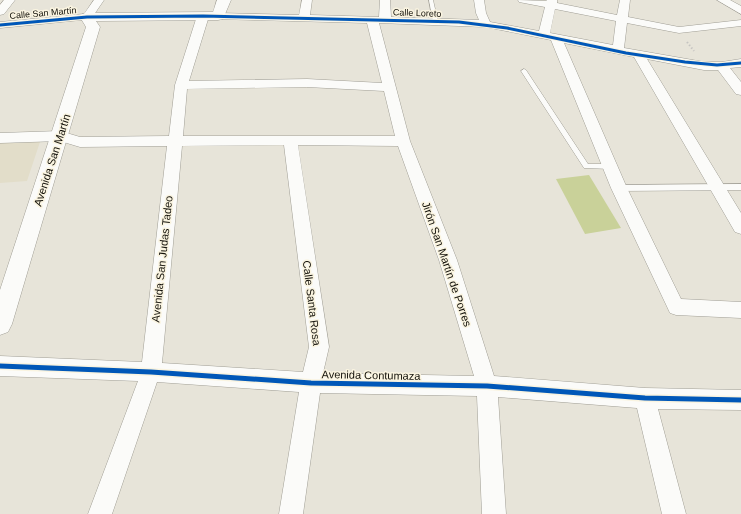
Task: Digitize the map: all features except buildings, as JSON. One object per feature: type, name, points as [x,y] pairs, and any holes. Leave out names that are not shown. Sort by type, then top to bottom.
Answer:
[{"type":"street","points":[[0,12],[10,0]]},
{"type":"street","points":[[87,17],[99,0]]},
{"type":"street","name":"Avenida San Judas Tadeo","points":[[100,514],[151,372],[181,85],[210,13],[224,0]]},
{"type":"street","points":[[304,18],[307,0]]},
{"type":"street","points":[[379,20],[385,0]]},
{"type":"street","points":[[479,0],[481,13],[486,24]]},
{"type":"street","points":[[523,0],[551,3],[679,30],[741,23]]},
{"type":"street","points":[[618,50],[625,0]]},
{"type":"street","points":[[722,0],[741,11]]},
{"type":"street","points":[[551,3],[550,37],[619,188],[676,307],[741,310]]},
{"type":"street","name":"Calle Loreto","points":[[87,17],[210,13],[304,18],[436,21],[486,24],[704,66],[722,66],[741,63]]},
{"type":"street","name":"Calle San Martín","points":[[1,28],[87,17]]},
{"type":"street","name":"Avenida San Martín","points":[[0,324],[93,27],[87,17]]},
{"type":"street","name":"Jirón San Martín de Porres","points":[[379,20],[389,87],[403,141],[448,260],[487,386],[494,514]]},
{"type":"street","points":[[638,54],[741,227]]},
{"type":"street","points":[[722,66],[741,90]]},
{"type":"street","points":[[181,85],[307,83],[389,87]]},
{"type":"street","points":[[0,138],[60,136],[80,142],[290,140],[403,141]]},
{"type":"street","name":"Calle Santa Rosa","points":[[290,140],[319,347],[311,383],[291,514]]},
{"type":"street","name":"Avenida Contumaza","points":[[0,366],[151,372],[311,383],[487,386],[645,398],[741,400]]},
{"type":"street","points":[[645,398],[674,514]]},
{"type":"lane","points":[[431,0],[436,21]]},
{"type":"lane","points":[[524,72],[586,166],[610,167]]},
{"type":"lane","points":[[619,188],[741,186]]},
{"type":"path","points":[[679,30],[704,66]]},
{"type":"shaded area","points":[[40,142],[27,181],[0,183],[0,143]]},
{"type":"green space","points":[[589,175],[621,228],[585,234],[556,179]]},
{"type":"cycle path","points":[[0,25],[87,17],[203,16],[459,22],[483,24],[531,32],[650,57],[706,65],[741,63]]},
{"type":"cycle path","points":[[0,366],[151,372],[311,383],[487,386],[645,398],[741,400]]}]
